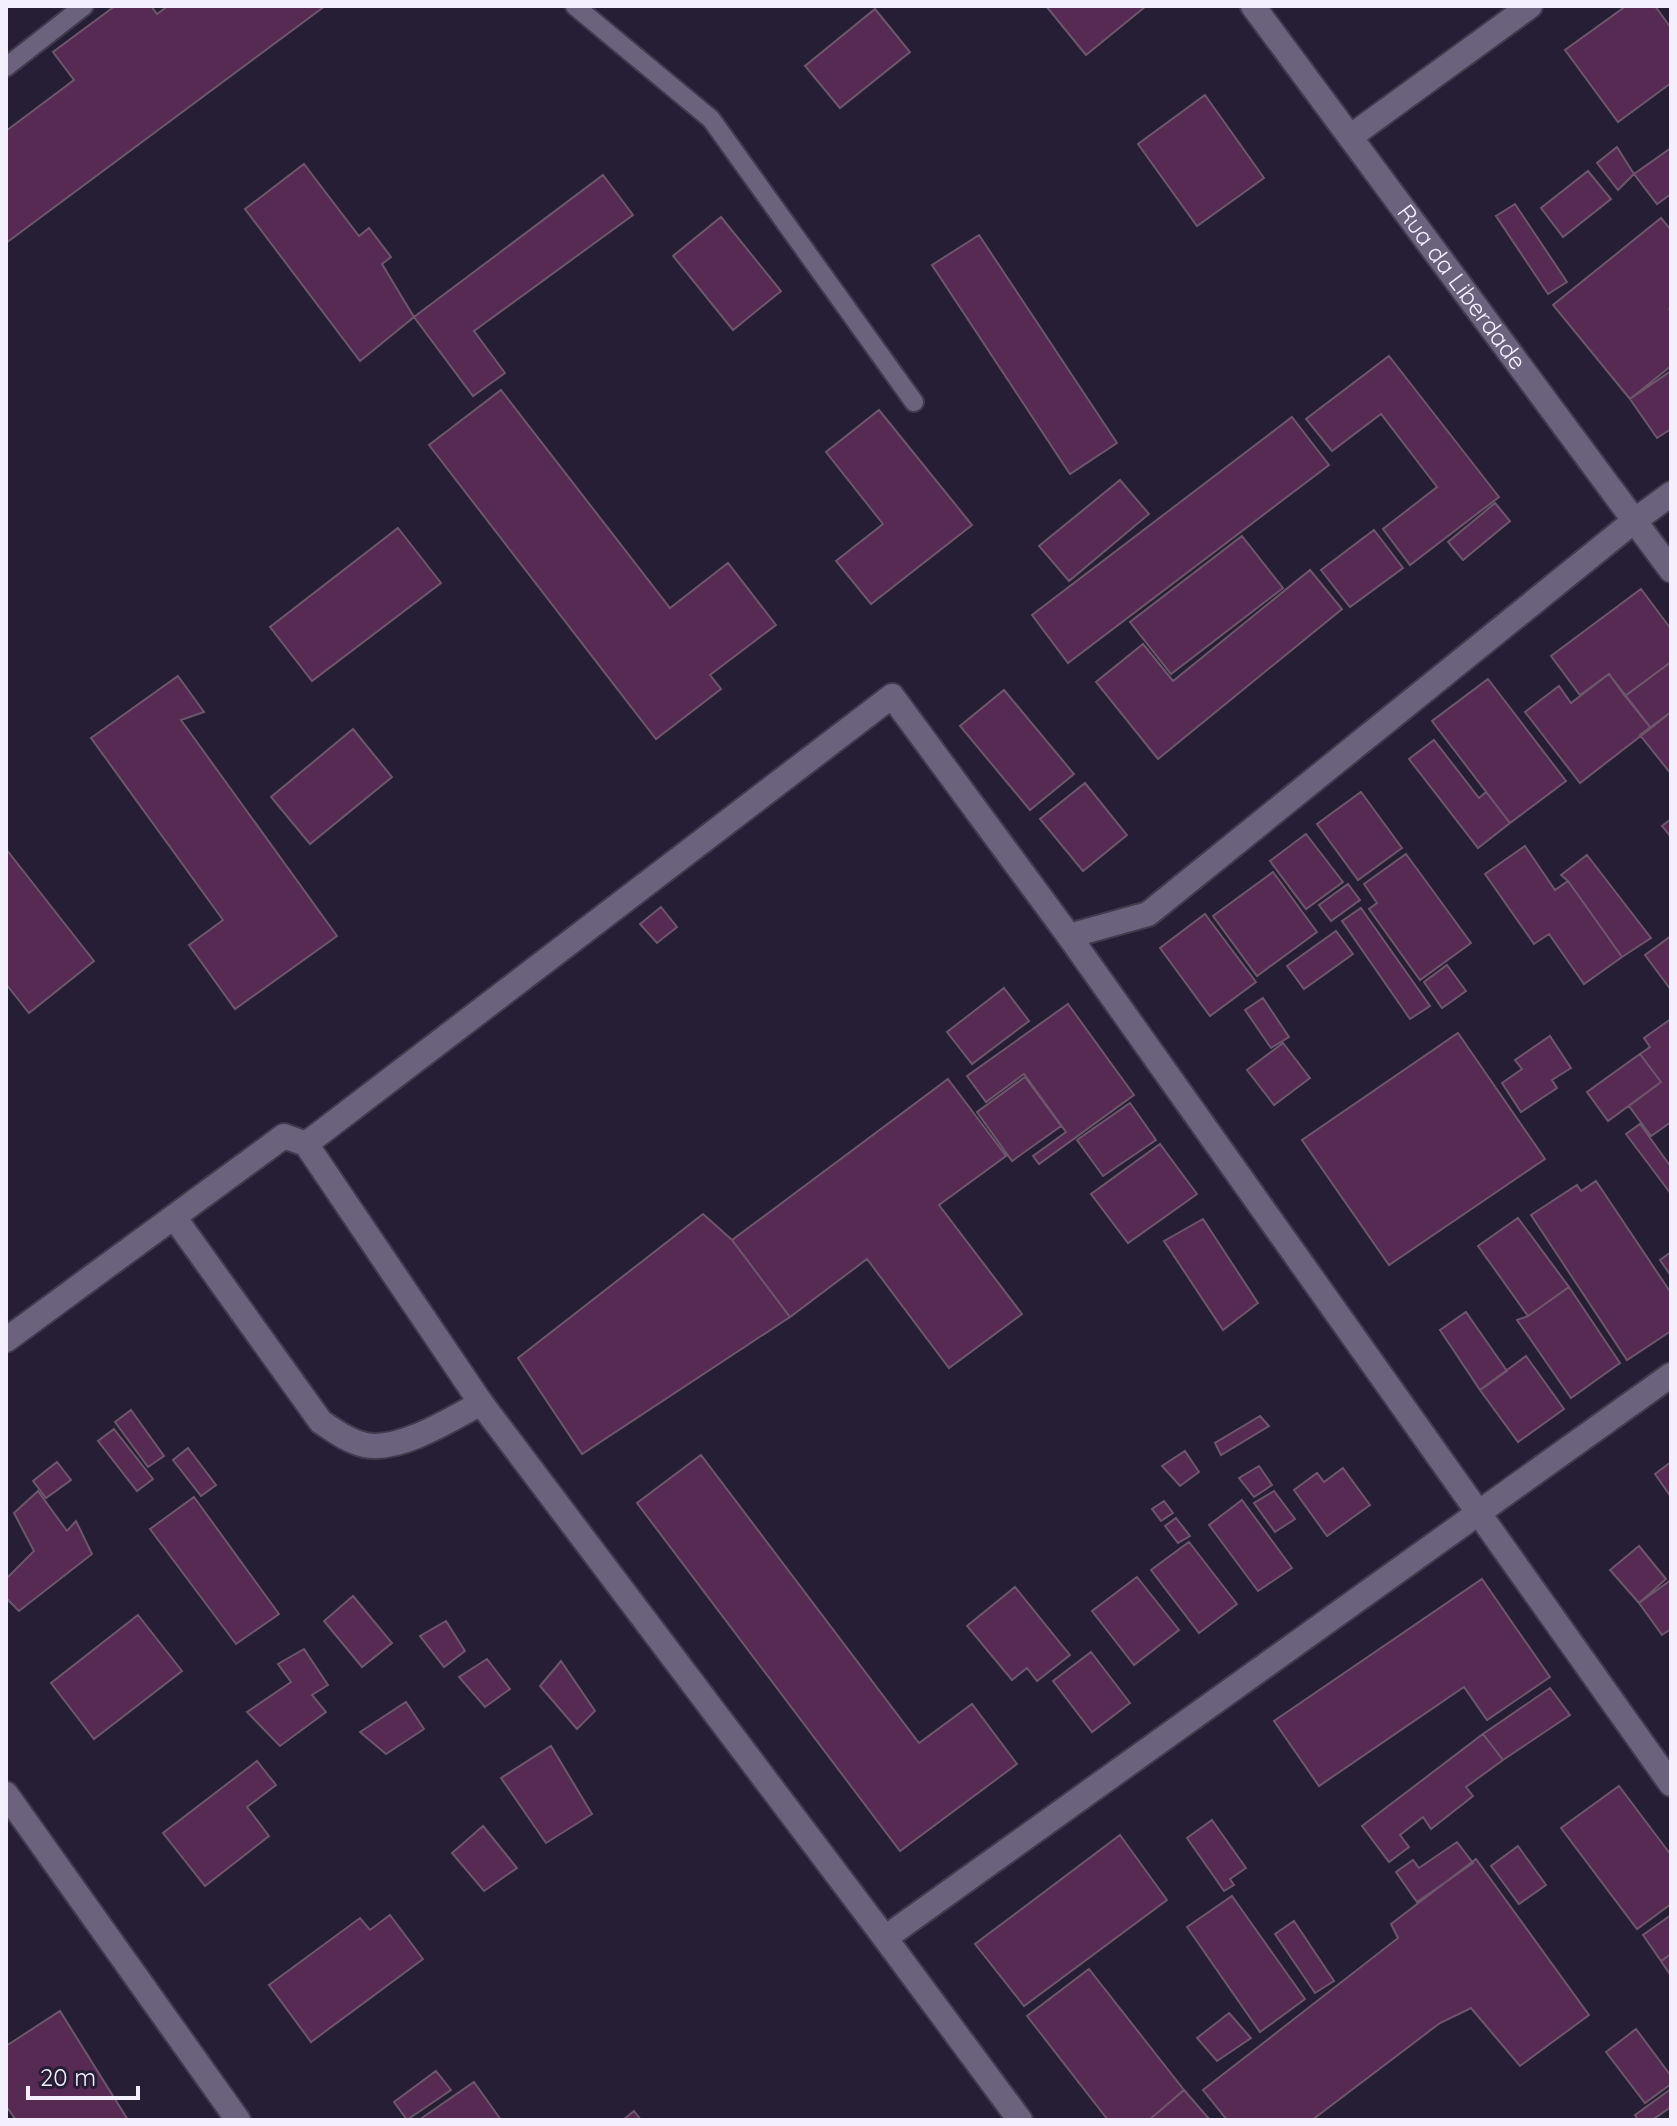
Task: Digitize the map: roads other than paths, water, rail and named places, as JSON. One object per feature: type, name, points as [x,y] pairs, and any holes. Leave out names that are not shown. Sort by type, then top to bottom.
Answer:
[{"type":"street","name":"Rua da Liberdade","points":[[1253,6],[1671,570]]},
{"type":"street","points":[[1350,137],[1530,6]]},
{"type":"street","points":[[1069,936],[1148,914],[1671,494]]},
{"type":"street","points":[[306,1144],[892,696],[1069,936],[1671,1784]]},
{"type":"street","points":[[6,1340],[284,1136],[306,1144],[481,1403],[1020,2120]]},
{"type":"street","points":[[174,1217],[321,1422],[344,1438],[368,1446],[413,1439],[481,1403]]},
{"type":"street","points":[[885,1938],[1477,1511],[1671,1375]]},
{"type":"street","points":[[6,1794],[238,2120]]},
{"type":"lane","points":[[6,67],[84,6]]},
{"type":"lane","points":[[575,6],[711,119],[914,402]]}]
